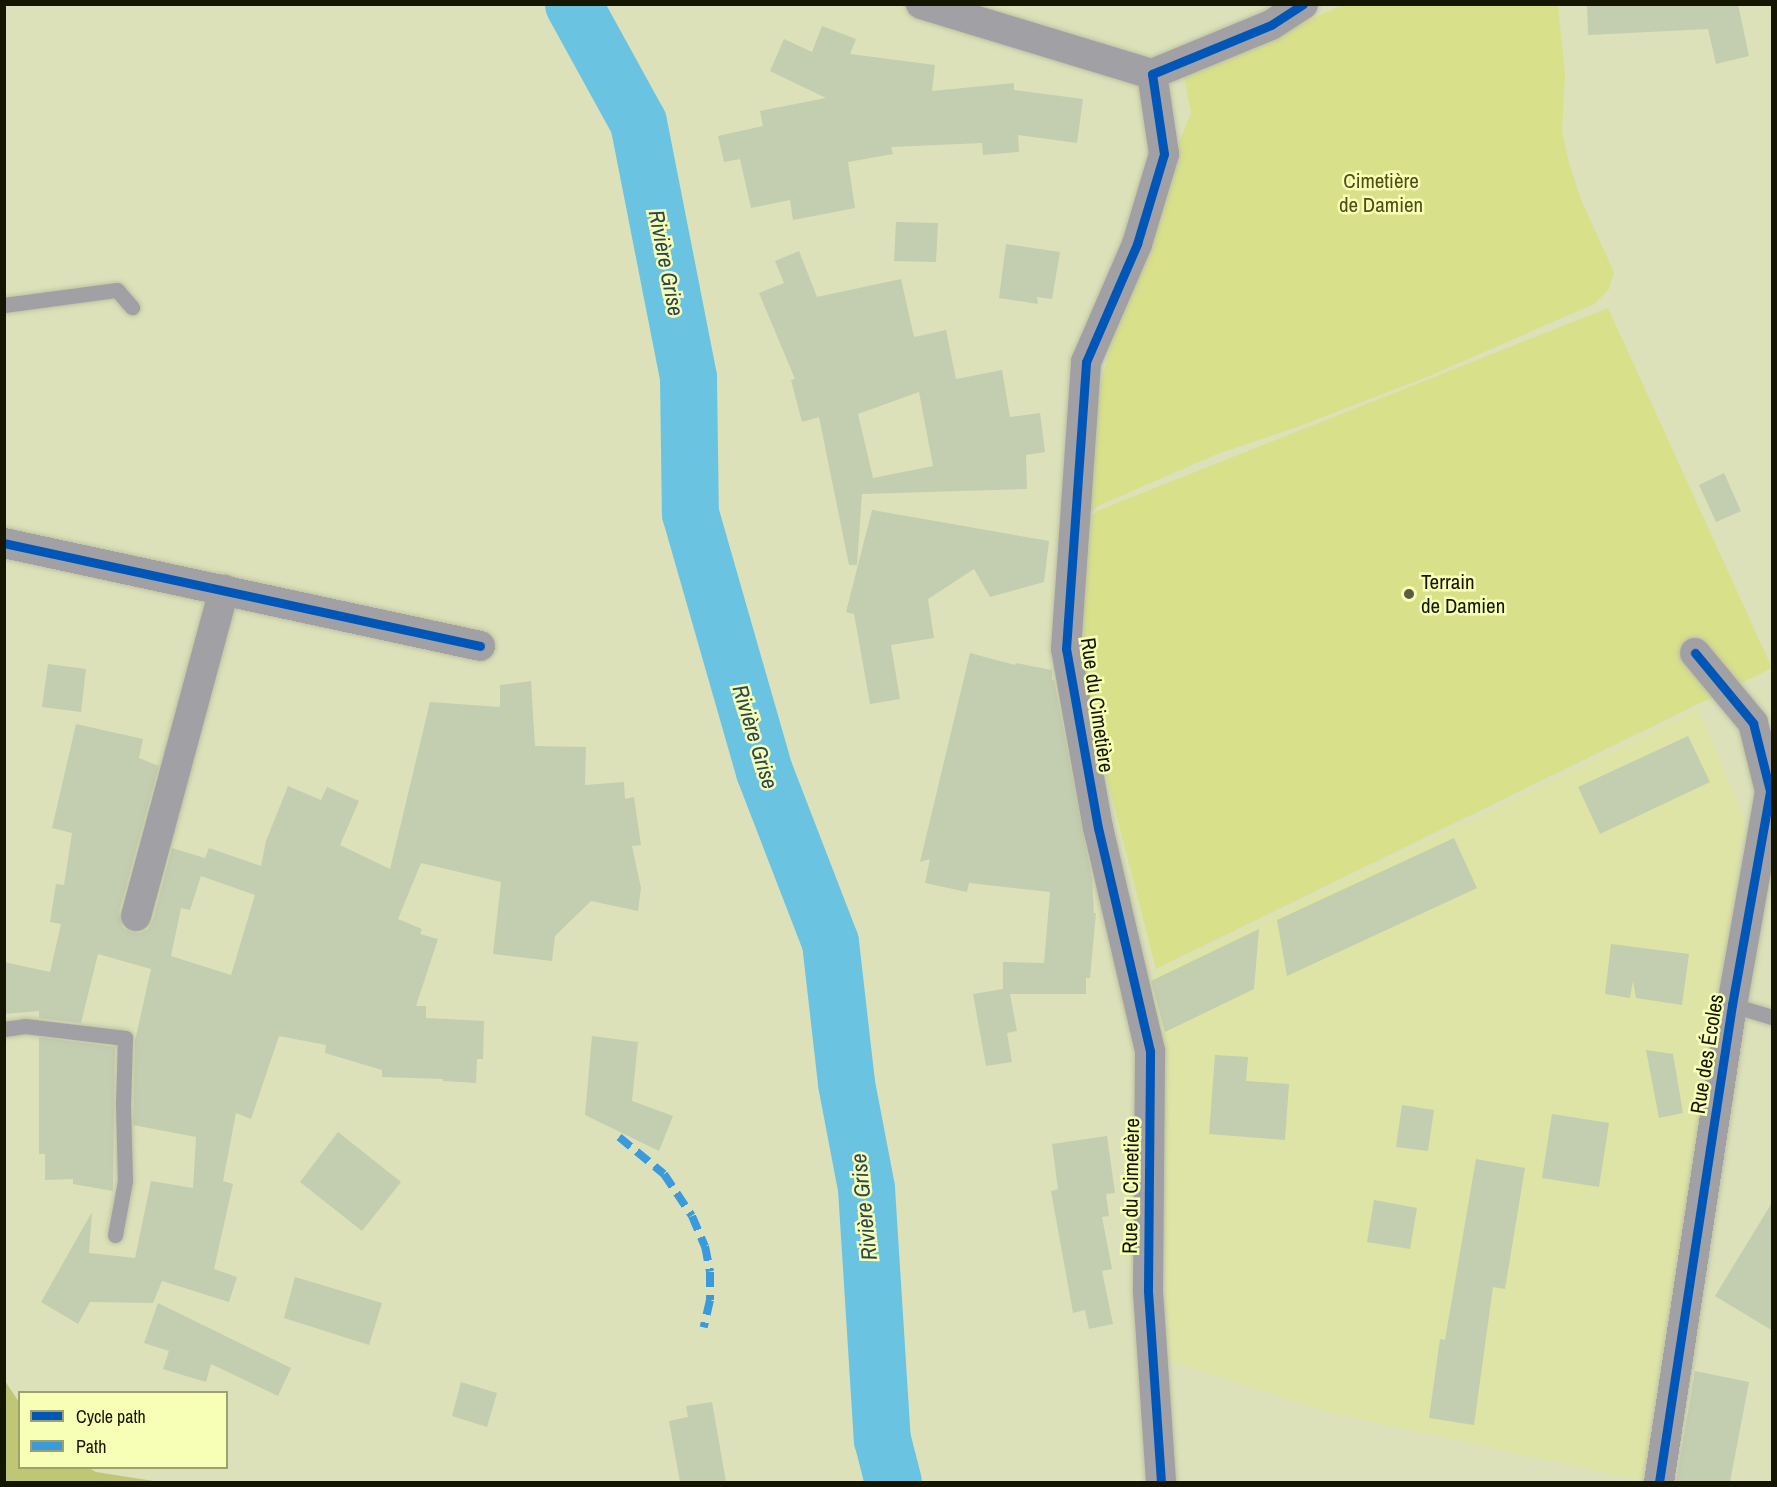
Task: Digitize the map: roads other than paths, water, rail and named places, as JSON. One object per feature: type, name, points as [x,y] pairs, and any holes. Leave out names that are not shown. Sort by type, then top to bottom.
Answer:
[{"type":"street","points":[[921,4],[1152,74],[1271,25],[1304,4]]},
{"type":"street","name":"Rue du Cimetière","points":[[1152,74],[1164,154],[1137,244],[1086,362],[1066,649],[1098,828],[1150,1051],[1148,1288],[1161,1482]]},
{"type":"street","points":[[4,543],[480,646]]},
{"type":"street","points":[[136,916],[224,590]]},
{"type":"street","name":"Rue des Écoles","points":[[1659,1482],[1732,1005],[1771,790],[1753,723],[1695,653]]},
{"type":"lane","points":[[4,305],[117,290],[132,308]]},
{"type":"lane","points":[[1732,1005],[1773,1017]]},
{"type":"lane","points":[[4,1029],[25,1026],[125,1038],[123,1104],[125,1181],[116,1235]]},
{"type":"waterway","name":"Rivière Grise","points":[[573,4],[638,122],[688,377],[690,513],[764,771],[830,942],[846,1083],[866,1188],[882,1439],[893,1482]]},
{"type":"place","name":"Terrain de Damien","points":[[1409,594]]},
{"type":"park label","name":"Cimetière de Damien","points":[[1381,193]]}]
